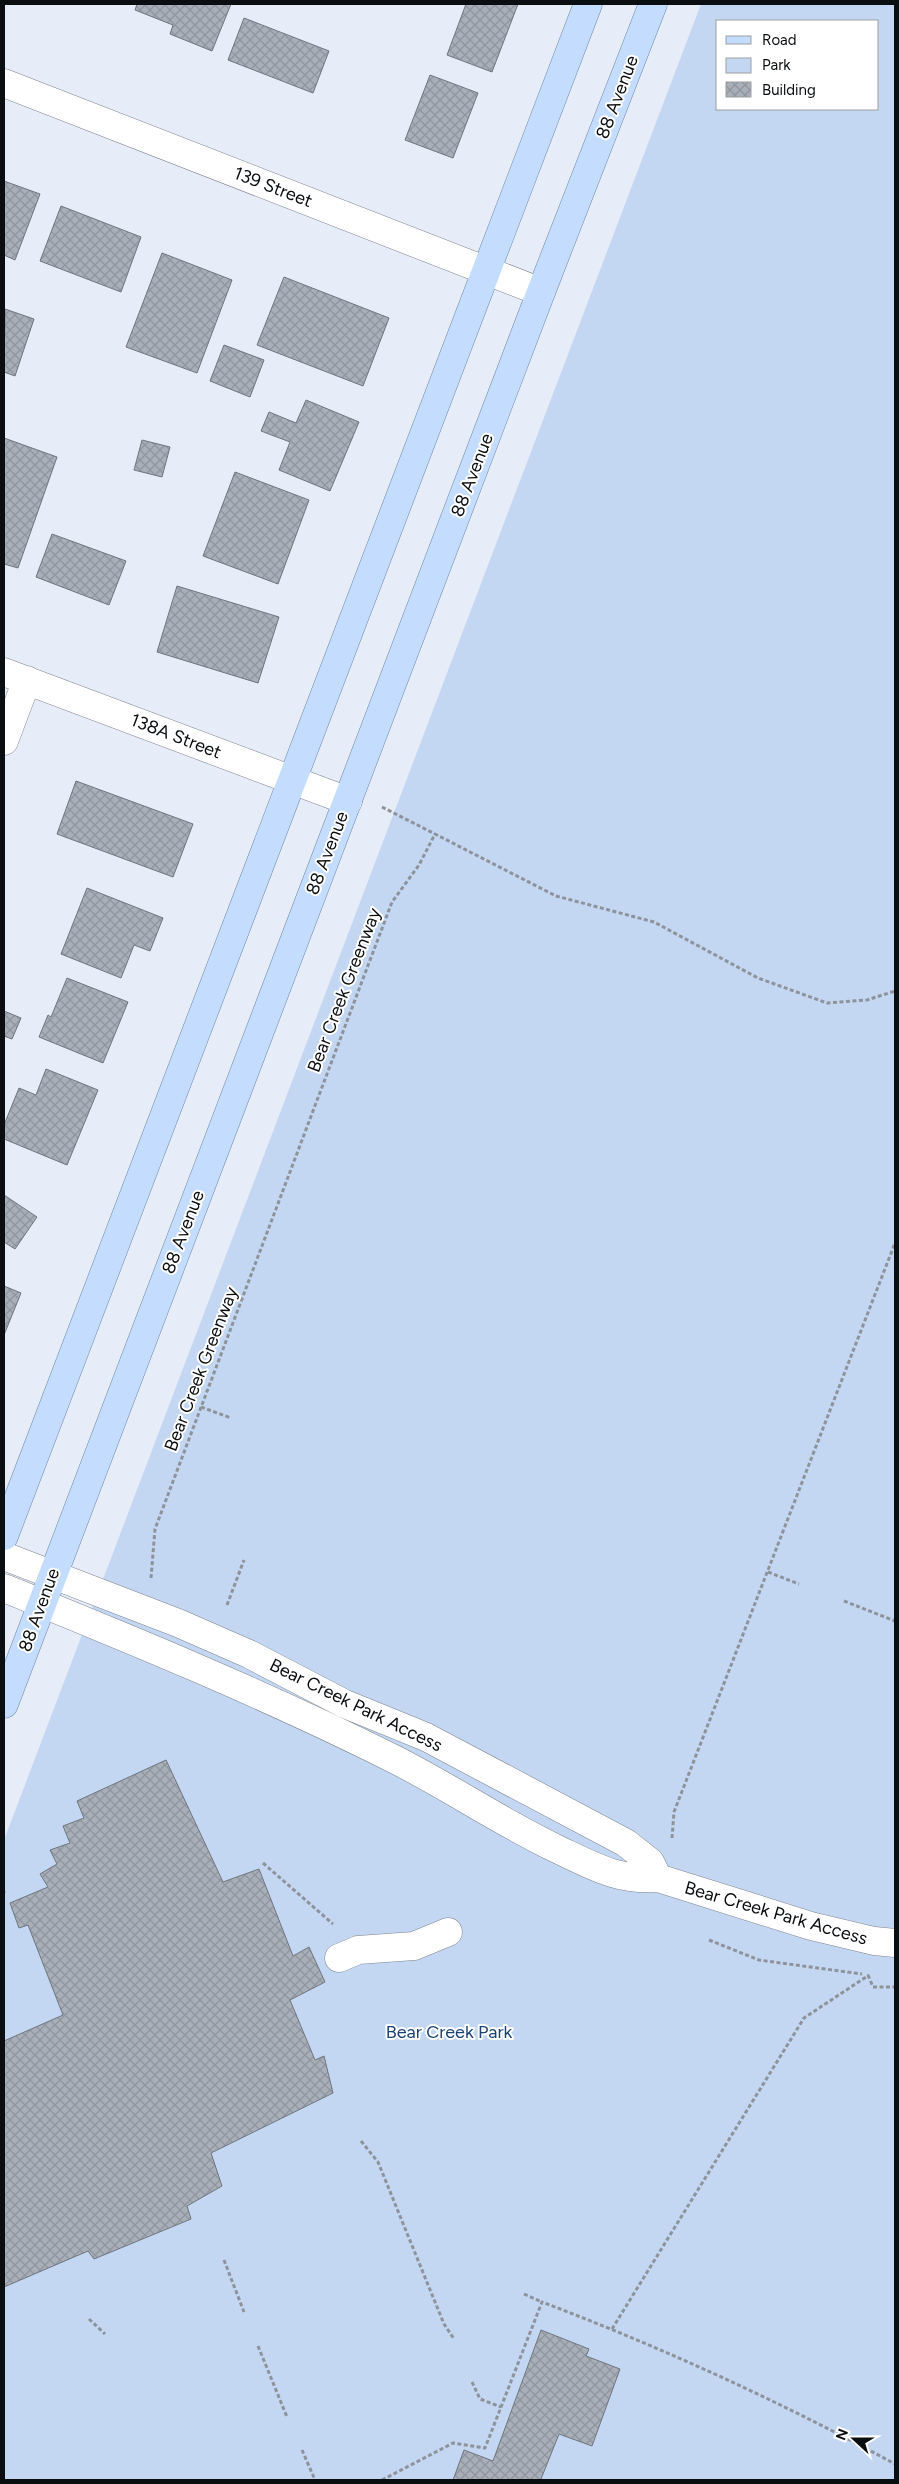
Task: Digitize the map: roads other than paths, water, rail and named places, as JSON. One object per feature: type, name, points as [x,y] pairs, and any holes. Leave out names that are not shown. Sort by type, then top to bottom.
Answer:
[{"type":"main road","points":[[4,1536],[488,271],[588,4]]},
{"type":"main road","name":"88 Avenue","points":[[4,1704],[541,292],[654,4]]},
{"type":"street","name":"139 Street","points":[[4,83],[541,292]]},
{"type":"street","name":"138A Street","points":[[15,676],[348,800]]},
{"type":"street","points":[[4,741],[15,676]]},
{"type":"street","name":"Bear Creek Park Access","points":[[4,1556],[178,1623],[250,1654],[345,1704],[426,1737],[626,1843],[650,1862],[658,1878]]},
{"type":"street","name":"Bear Creek Park Access","points":[[4,1588],[166,1654],[394,1759],[507,1825],[606,1873],[638,1880],[658,1878],[811,1926],[874,1941],[895,1943]]},
{"type":"street","points":[[339,1958],[358,1950],[414,1946],[448,1932]]},
{"type":"park label","name":"Bear Creek Park","points":[[449,2032]]}]
